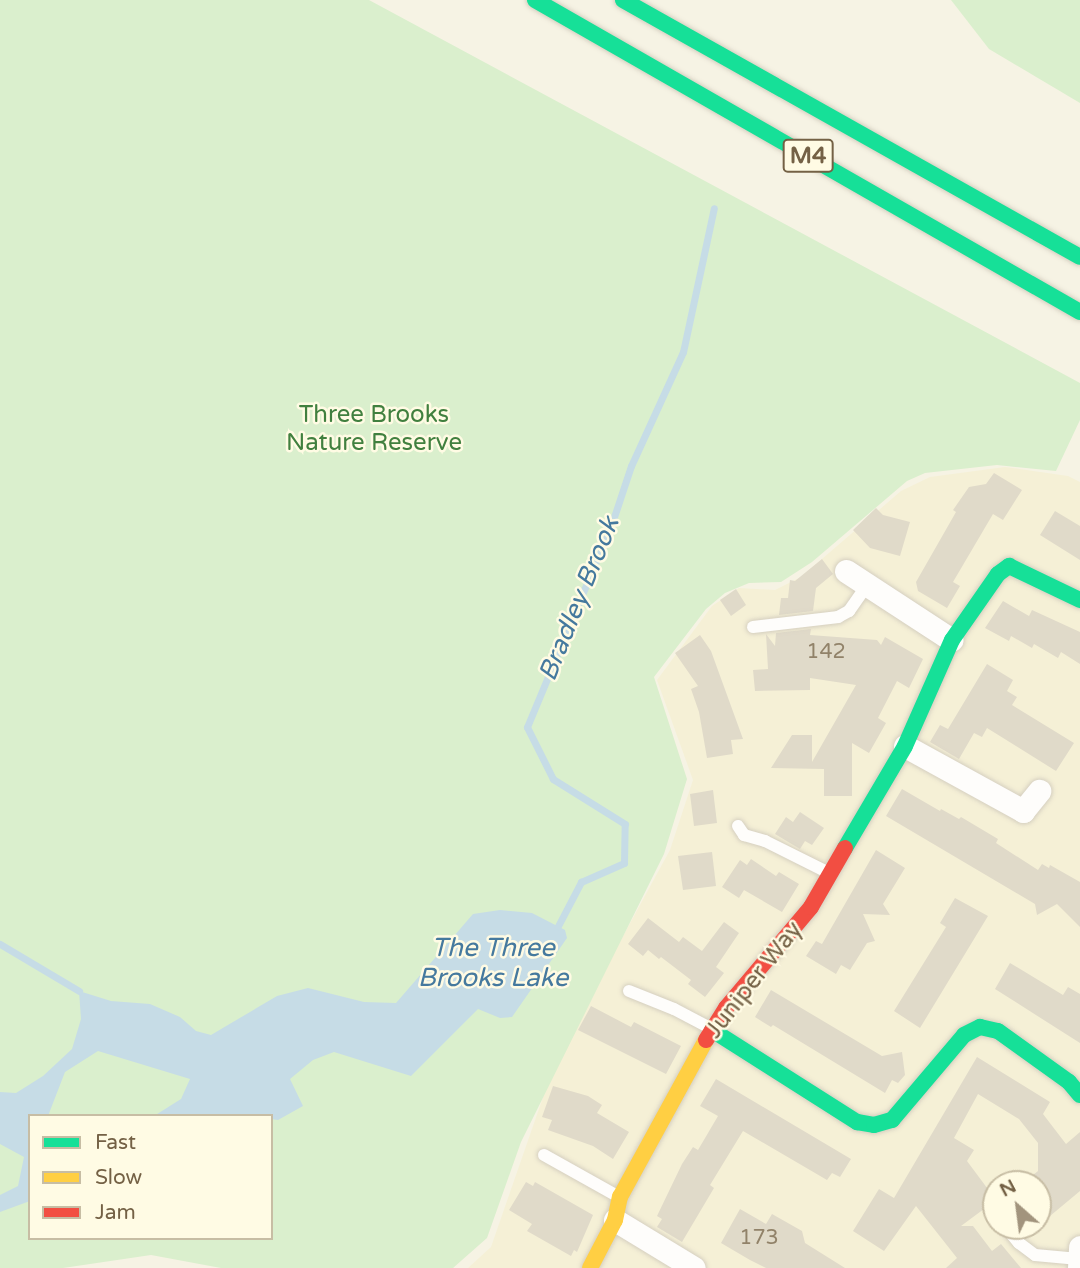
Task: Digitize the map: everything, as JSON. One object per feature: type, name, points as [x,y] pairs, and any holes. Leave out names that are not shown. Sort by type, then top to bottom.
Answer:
[{"type":"main road","name":"M4","points":[[535,0],[1080,312]]},
{"type":"main road","name":"M4","points":[[623,0],[1080,257]]},
{"type":"main road","name":"Juniper Way","points":[[590,1268],[615,1220],[620,1197],[712,1030],[726,1008],[811,907],[905,746],[952,640],[998,574],[1009,566],[1080,600]]},
{"type":"main road","points":[[712,1030],[857,1122],[874,1125],[892,1120],[964,1035],[980,1027],[998,1031],[1069,1082],[1080,1096]]},
{"type":"street","points":[[846,571],[952,640]]},
{"type":"street","points":[[905,746],[1023,811],[1039,791]]},
{"type":"street","points":[[615,1220],[694,1268]]},
{"type":"lane","points":[[753,627],[838,617],[849,611],[867,585]]},
{"type":"lane","points":[[738,826],[744,835],[765,841],[830,873]]},
{"type":"lane","points":[[629,991],[674,1009],[712,1030]]},
{"type":"lane","points":[[544,1155],[620,1197]]},
{"type":"lane","points":[[1017,1240],[1035,1255],[1079,1258]]},
{"type":"shaded area","points":[[1005,467],[1068,476],[1080,482],[1080,1268],[468,1268],[491,1247],[557,1057],[670,850],[693,780],[657,680],[712,606],[739,588],[775,590],[801,577],[901,491],[930,477]]},
{"type":"green space","name":"Three Brooks Nature Reserve","points":[[0,0],[369,0],[1080,383],[1080,420],[1056,471],[997,465],[925,473],[907,481],[812,562],[781,582],[749,583],[725,593],[706,609],[654,677],[687,779],[664,854],[521,1142],[487,1238],[453,1268],[221,1268],[151,1255],[63,1268],[0,1268]]},
{"type":"green space","points":[[951,0],[1080,0],[1080,103],[989,49]]},
{"type":"water","name":"The Three Brooks Lake","points":[[500,910],[532,913],[565,930],[567,938],[512,1017],[500,1018],[478,1009],[411,1076],[334,1052],[313,1060],[290,1079],[303,1106],[278,1120],[273,1119],[273,1114],[157,1114],[181,1099],[190,1079],[98,1051],[65,1072],[49,1114],[28,1114],[28,1202],[0,1212],[0,1195],[18,1186],[24,1157],[0,1144],[0,1092],[16,1093],[43,1076],[72,1049],[81,1019],[79,991],[111,1001],[150,1004],[180,1017],[196,1031],[211,1035],[277,996],[308,988],[364,1002],[396,1003],[473,914]]},
{"type":"building","points":[[994,473],[1022,490],[1003,520],[993,514],[953,582],[960,586],[947,608],[918,591],[916,582],[956,512],[953,510],[969,487],[986,484]]},
{"type":"building","points":[[876,508],[883,515],[910,522],[900,556],[870,548],[853,530]]},
{"type":"building","points":[[1055,511],[1080,526],[1080,560],[1040,535]]},
{"type":"building","points":[[822,559],[833,574],[816,588],[813,611],[779,615],[781,598],[788,598],[790,580],[795,581]]},
{"type":"building","points":[[736,589],[746,605],[731,616],[720,600]]},
{"type":"building","points":[[1003,601],[1029,616],[1032,610],[1080,632],[1080,664],[1061,652],[1058,658],[1034,644],[1032,648],[1011,636],[1009,641],[985,628]]},
{"type":"building","points":[[811,629],[810,635],[877,640],[881,645],[885,637],[923,659],[909,688],[897,681],[878,718],[886,723],[869,753],[852,743],[852,796],[824,796],[824,769],[771,768],[792,735],[812,735],[812,762],[856,685],[810,678],[810,690],[755,691],[753,670],[768,669],[766,634],[775,646],[776,633]]},
{"type":"building","points":[[700,635],[711,651],[743,739],[731,740],[733,754],[707,758],[699,712],[691,689],[698,686],[675,653]]},
{"type":"building","points":[[987,664],[1013,680],[1007,691],[1017,697],[1012,705],[1074,743],[1056,771],[987,728],[982,737],[974,733],[959,759],[930,742],[940,725],[948,729]]},
{"type":"building","points":[[902,789],[940,811],[941,809],[959,819],[961,817],[998,839],[996,843],[1038,870],[1042,864],[1049,868],[1050,865],[1080,882],[1080,927],[1057,904],[1037,915],[1035,904],[886,816]]},
{"type":"building","points":[[713,790],[717,823],[694,826],[690,794]]},
{"type":"building","points":[[800,812],[824,828],[812,845],[805,841],[800,849],[775,834],[786,817],[793,822]]},
{"type":"building","points":[[876,850],[905,868],[883,904],[890,915],[863,914],[875,941],[867,943],[850,970],[841,965],[836,974],[806,956],[816,941],[822,944]]},
{"type":"building","points":[[712,852],[716,886],[683,890],[678,856]]},
{"type":"building","points":[[751,859],[776,876],[779,872],[799,884],[782,912],[744,890],[739,898],[722,887],[740,860],[747,865]]},
{"type":"building","points":[[955,898],[988,916],[920,1028],[894,1011],[946,927],[940,923]]},
{"type":"building","points":[[648,918],[679,942],[683,937],[702,951],[724,922],[739,933],[716,967],[724,973],[705,997],[688,984],[691,980],[661,957],[659,959],[648,950],[643,956],[628,944]]},
{"type":"building","points":[[1010,963],[1063,995],[1068,987],[1080,994],[1080,1043],[995,989]]},
{"type":"building","points":[[771,990],[882,1056],[902,1052],[905,1075],[898,1083],[892,1080],[885,1093],[773,1025],[771,1027],[755,1017]]},
{"type":"building","points":[[591,1006],[631,1027],[634,1022],[681,1046],[666,1074],[578,1030]]},
{"type":"building","points":[[977,1057],[1050,1102],[1043,1114],[1066,1144],[1080,1132],[1080,1191],[1052,1214],[1052,1170],[1038,1170],[1038,1143],[1019,1119],[978,1094],[954,1138],[974,1150],[967,1161],[982,1181],[982,1210],[961,1226],[973,1226],[992,1251],[1001,1244],[1021,1268],[946,1268],[957,1258],[916,1206],[884,1251],[853,1231],[879,1189],[894,1198]]},
{"type":"building","points":[[716,1079],[851,1159],[840,1177],[832,1173],[827,1180],[743,1131],[710,1185],[714,1188],[682,1242],[657,1227],[662,1219],[657,1216],[682,1164],[693,1147],[698,1150],[718,1116],[700,1106]]},
{"type":"building","points":[[553,1086],[588,1096],[602,1105],[597,1113],[629,1132],[613,1159],[593,1146],[548,1130],[552,1120],[542,1117]]},
{"type":"building","points":[[526,1182],[533,1186],[535,1182],[593,1215],[577,1252],[574,1250],[571,1256],[527,1231],[532,1224],[509,1210]]},
{"type":"building","points":[[740,1209],[766,1224],[772,1214],[802,1231],[805,1243],[845,1268],[766,1268],[750,1260],[721,1243]]},
{"type":"waterway","name":"Bradley Brook","points":[[558,926],[581,882],[624,863],[625,824],[553,779],[527,727],[613,520],[631,466],[683,352],[714,208]]},
{"type":"waterway","points":[[0,944],[79,991]]},
{"type":"traffic: fast","points":[[535,0],[1080,312]]},
{"type":"traffic: fast","points":[[623,0],[1080,257]]},
{"type":"traffic: fast","points":[[845,848],[905,746],[952,640],[998,574],[1009,566],[1080,600]]},
{"type":"traffic: fast","points":[[712,1030],[857,1122],[874,1125],[892,1120],[964,1035],[980,1027],[998,1031],[1069,1082],[1080,1095]]},
{"type":"traffic: slow","points":[[590,1268],[615,1220],[620,1197],[706,1040]]},
{"type":"traffic: jam","points":[[706,1040],[726,1008],[811,907],[845,848]]}]
